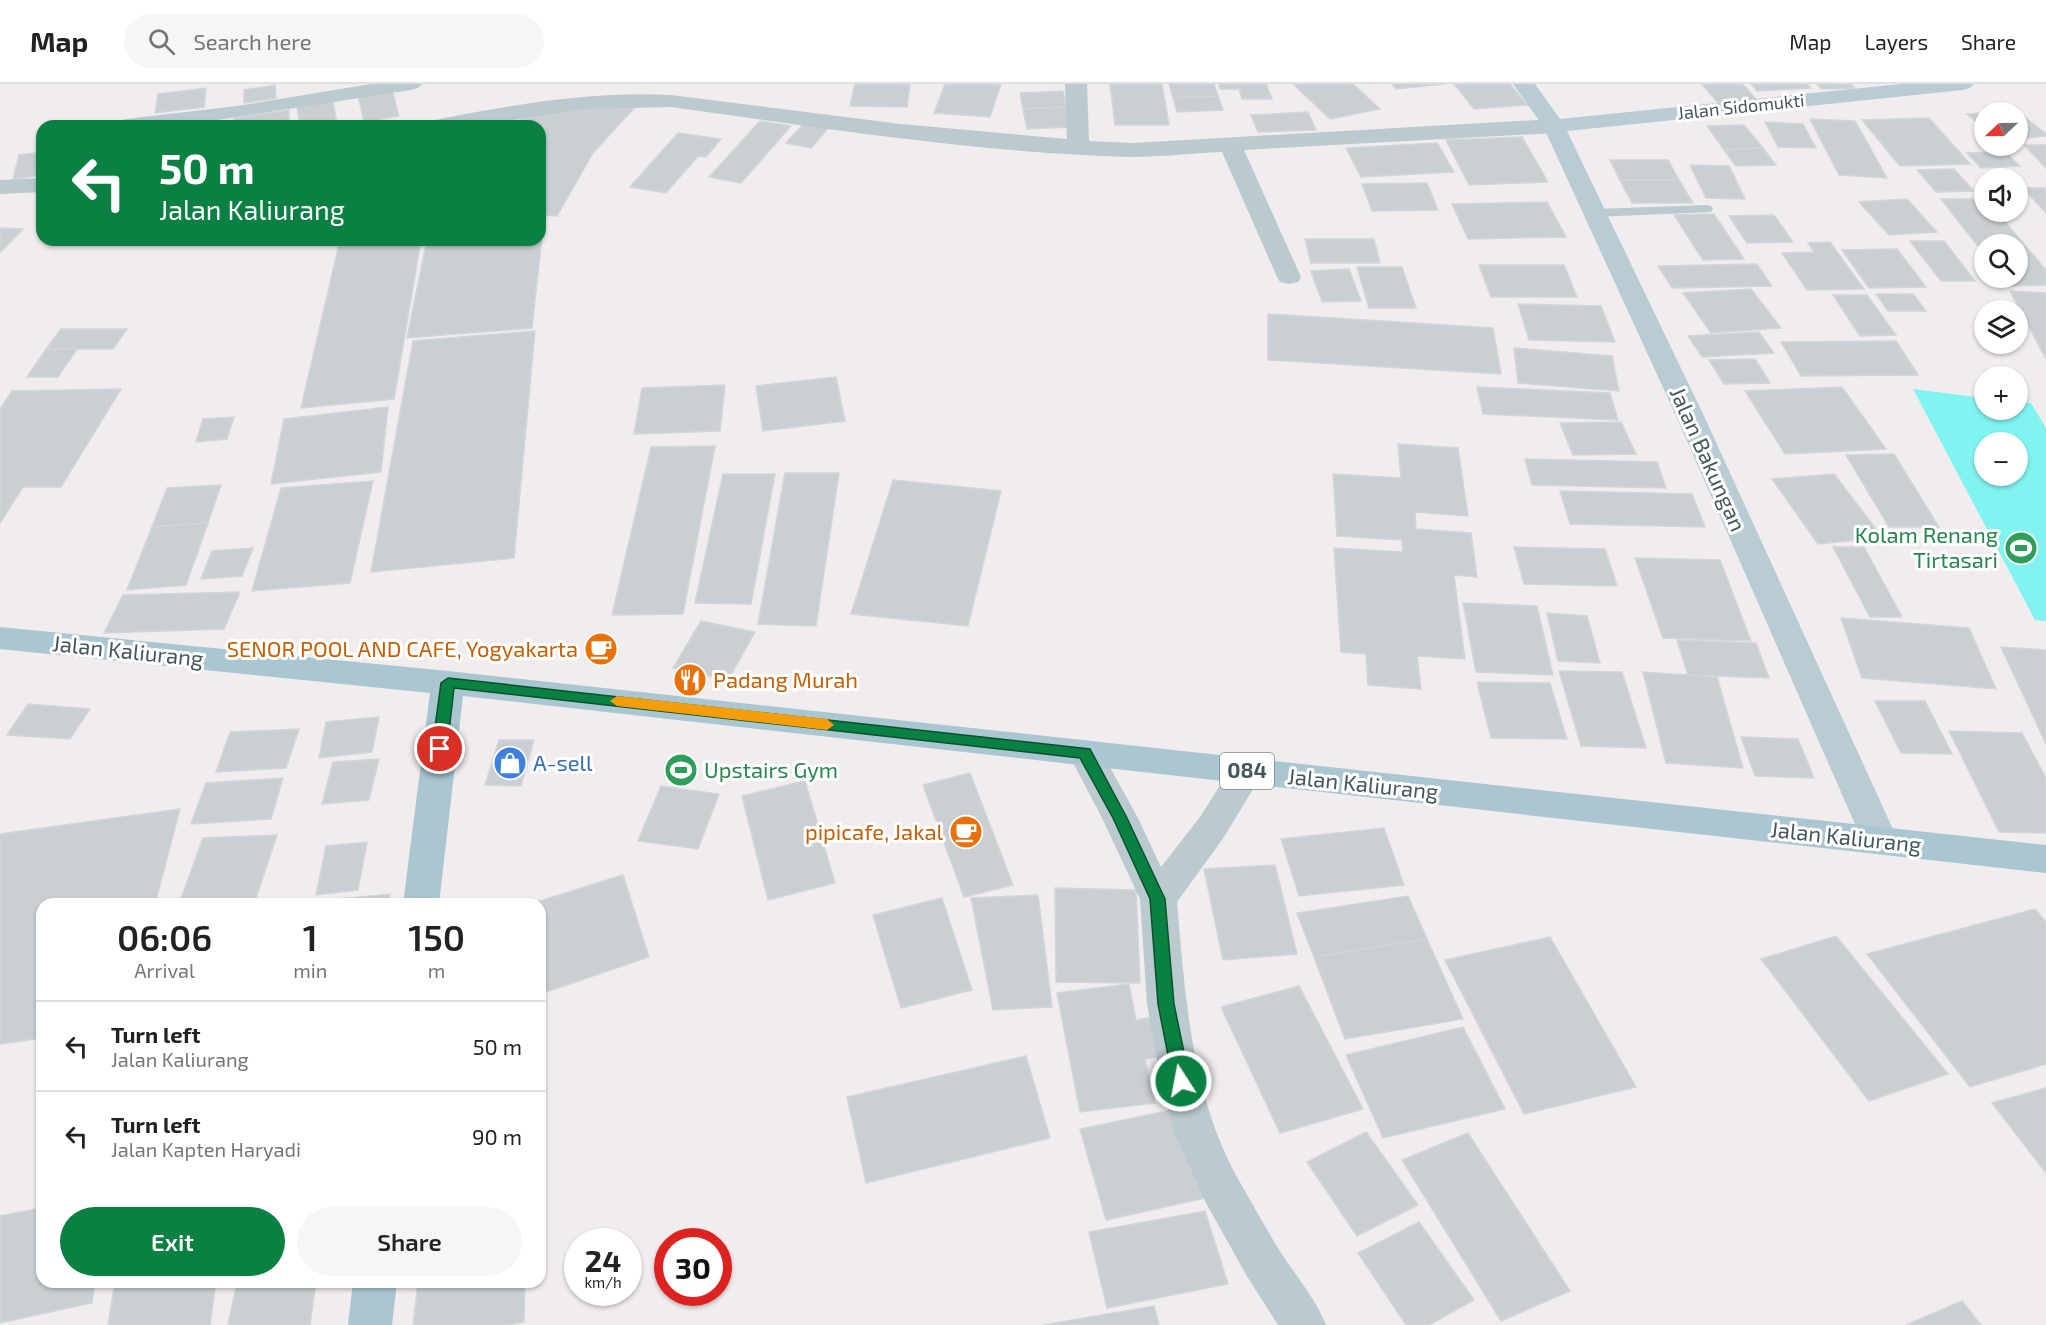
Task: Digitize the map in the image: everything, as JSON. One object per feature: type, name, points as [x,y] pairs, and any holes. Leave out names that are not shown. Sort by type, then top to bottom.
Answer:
[{"type":"main road","name":"Jalan Bakungan","points":[[1524,84],[1554,126],[1595,213],[1690,416],[1880,840]]},
{"type":"main road","name":"Jalan Sidomukti","points":[[1554,126],[1964,84]]},
{"type":"main road","name":"Jalan Kaliurang","points":[[0,638],[448,683],[2046,859]]},
{"type":"main road","points":[[422,898],[448,683]]},
{"type":"main road","points":[[370,1325],[374,1288]]},
{"type":"street","points":[[174,120],[411,84]]},
{"type":"street","points":[[1076,84],[1078,148]]},
{"type":"street","points":[[476,120],[572,104],[609,92],[868,128],[1078,148],[1133,150],[1554,126]]},
{"type":"street","points":[[1230,145],[1289,277]]},
{"type":"street","points":[[0,187],[36,184]]},
{"type":"street","points":[[1085,753],[1120,818],[1158,899],[1166,1004],[1181,1081],[1195,1132],[1221,1189],[1263,1263],[1304,1325]]},
{"type":"street","points":[[1158,899],[1212,827],[1247,771]]},
{"type":"lane","points":[[1595,213],[1706,209]]},
{"type":"water","name":"Kolam Renang Tirtasari","points":[[1913,389],[1974,397],[1974,420],[2028,420],[2028,403],[2031,403],[2046,428],[2046,621],[2035,620]]},
{"type":"building","points":[[855,84],[910,84],[907,107],[850,106]]},
{"type":"building","points":[[945,84],[1001,84],[990,117],[934,113]]},
{"type":"building","points":[[1110,84],[1162,84],[1169,125],[1115,125]]},
{"type":"building","points":[[1169,84],[1214,84],[1218,96],[1173,98]]},
{"type":"building","points":[[1219,84],[1266,84],[1272,99],[1242,99],[1239,89],[1220,89]]},
{"type":"building","points":[[1293,84],[1353,84],[1380,109],[1330,119]]},
{"type":"building","points":[[1392,84],[1444,84],[1396,89]]},
{"type":"building","points":[[1454,84],[1510,84],[1527,105],[1474,109]]},
{"type":"building","points":[[1702,84],[1743,84],[1758,102],[1718,103]]},
{"type":"building","points":[[1751,84],[1807,84],[1811,88],[1757,91]]},
{"type":"building","points":[[1817,84],[1851,84],[1855,88],[1822,89]]},
{"type":"building","points":[[275,85],[276,98],[244,103],[244,90]]},
{"type":"building","points":[[206,88],[204,107],[155,113],[158,94]]},
{"type":"building","points":[[392,90],[399,116],[364,120],[358,95]]},
{"type":"building","points":[[1063,91],[1066,107],[1023,109],[1020,93]]},
{"type":"building","points":[[1218,96],[1223,110],[1177,112],[1173,98]]},
{"type":"building","points":[[333,101],[336,120],[299,120],[297,107]]},
{"type":"building","points":[[637,105],[593,153],[557,216],[546,215],[546,120],[520,120],[557,110]]},
{"type":"building","points":[[1066,107],[1071,127],[1027,129],[1023,109]]},
{"type":"building","points":[[289,110],[289,120],[234,120],[234,118]]},
{"type":"building","points":[[1308,112],[1316,130],[1258,132],[1251,115]]},
{"type":"building","points":[[1967,114],[1974,114],[1974,120]]},
{"type":"building","points":[[1929,118],[1970,164],[1900,166],[1862,120]]},
{"type":"building","points":[[1810,119],[1855,121],[1887,178],[1839,175]]},
{"type":"building","points":[[2028,120],[2046,134],[2046,136],[2028,138]]},
{"type":"building","points":[[760,121],[791,126],[741,183],[709,177]]},
{"type":"building","points":[[1765,122],[1803,124],[1816,148],[1778,147]]},
{"type":"building","points":[[804,123],[829,127],[811,148],[786,143]]},
{"type":"building","points":[[1744,125],[1763,148],[1724,150],[1707,126]]},
{"type":"building","points":[[678,133],[721,139],[706,157],[698,156],[666,193],[630,187]]},
{"type":"building","points":[[1522,137],[1548,182],[1469,185],[1446,140]]},
{"type":"building","points":[[1437,143],[1454,172],[1361,177],[1346,148]]},
{"type":"building","points":[[2028,145],[2046,145],[2046,168],[2028,149]]},
{"type":"building","points":[[1763,148],[1776,165],[1736,166],[1724,150]]},
{"type":"building","points":[[36,153],[36,176],[13,179],[19,155]]},
{"type":"building","points":[[1967,153],[1974,153],[1974,156],[2009,156],[2020,166],[1981,168]]},
{"type":"building","points":[[1610,160],[1668,160],[1679,180],[1620,180]]},
{"type":"building","points":[[1690,165],[1729,166],[1745,199],[1706,198]]},
{"type":"building","points":[[1954,169],[1974,191],[1936,192],[1917,170]]},
{"type":"building","points":[[1620,180],[1679,180],[1693,203],[1632,203]]},
{"type":"building","points":[[1427,183],[1438,210],[1372,211],[1362,184]]},
{"type":"building","points":[[2028,188],[2046,188],[2046,213],[2028,193]]},
{"type":"building","points":[[1907,199],[1937,232],[1889,235],[1859,202]]},
{"type":"building","points":[[1941,199],[1974,199],[1974,222],[2005,222],[2016,234],[1974,234],[1974,241]]},
{"type":"building","points":[[1547,202],[1566,237],[1468,239],[1452,204]]},
{"type":"building","points":[[1714,214],[1744,259],[1703,260],[1674,215]]},
{"type":"building","points":[[1774,215],[1793,242],[1747,243],[1729,216]]},
{"type":"building","points":[[0,228],[23,229],[0,253]]},
{"type":"building","points":[[1305,239],[1374,239],[1380,263],[1311,263]]},
{"type":"building","points":[[1910,241],[1944,241],[1974,280],[1941,281]]},
{"type":"building","points":[[1830,242],[1864,289],[1807,290],[1782,253],[1814,252],[1808,243]]},
{"type":"building","points":[[339,246],[420,246],[394,399],[301,408]]},
{"type":"building","points":[[426,246],[541,246],[532,328],[407,338]]},
{"type":"building","points":[[1897,249],[1926,287],[1869,288],[1842,250]]},
{"type":"building","points":[[2028,249],[2046,270],[2046,285],[2028,286]]},
{"type":"building","points":[[1757,264],[1772,286],[1672,288],[1658,266]]},
{"type":"building","points":[[1479,265],[1564,265],[1577,297],[1491,297]]},
{"type":"building","points":[[1357,267],[1402,267],[1416,308],[1369,308]]},
{"type":"building","points":[[1349,269],[1361,301],[1322,302],[1311,271]]},
{"type":"building","points":[[1751,289],[1781,328],[1711,333],[1683,293]]},
{"type":"building","points":[[2010,291],[2046,293],[2046,359],[2028,325],[2028,300],[2015,300]]},
{"type":"building","points":[[1876,294],[1913,294],[1926,311],[1888,311]]},
{"type":"building","points":[[1833,295],[1867,295],[1896,335],[1860,336]]},
{"type":"building","points":[[1518,304],[1601,306],[1615,342],[1529,340]]},
{"type":"building","points":[[1268,314],[1493,328],[1501,374],[1268,360]]},
{"type":"building","points":[[61,329],[127,329],[113,349],[46,349]]},
{"type":"building","points":[[535,331],[514,558],[371,572],[413,341]]},
{"type":"building","points":[[1759,332],[1774,353],[1702,357],[1688,336]]},
{"type":"building","points":[[1896,341],[1918,375],[1801,376],[1781,342]]},
{"type":"building","points":[[1514,348],[1612,356],[1619,391],[1518,383]]},
{"type":"building","points":[[46,349],[77,349],[58,377],[27,377]]},
{"type":"building","points":[[1755,359],[1770,383],[1724,384],[1709,360]]},
{"type":"building","points":[[836,377],[845,421],[763,431],[756,386]]},
{"type":"building","points":[[725,385],[720,431],[634,434],[642,388]]},
{"type":"building","points":[[1477,387],[1610,393],[1618,420],[1483,414]]},
{"type":"building","points":[[1842,387],[1886,449],[1785,454],[1745,391]]},
{"type":"building","points":[[121,389],[61,487],[23,487],[0,523],[0,409],[12,391]]},
{"type":"building","points":[[388,407],[381,472],[271,484],[284,419]]},
{"type":"building","points":[[234,417],[227,439],[196,442],[203,419]]},
{"type":"building","points":[[1621,422],[1636,454],[1573,455],[1560,423]]},
{"type":"building","points":[[1398,444],[1458,448],[1468,516],[1415,512],[1416,529],[1471,533],[1477,577],[1454,575],[1465,659],[1417,656],[1421,689],[1368,685],[1366,654],[1341,652],[1334,548],[1403,552],[1402,540],[1337,536],[1333,474],[1401,478]]},
{"type":"building","points":[[715,446],[683,614],[612,615],[651,447]]},
{"type":"building","points":[[1894,454],[1939,527],[1889,527],[1846,455]]},
{"type":"building","points":[[1525,459],[1657,462],[1666,488],[1532,485]]},
{"type":"building","points":[[785,473],[839,473],[816,626],[758,624]]},
{"type":"building","points":[[723,474],[775,474],[751,604],[695,603]]},
{"type":"building","points":[[1834,474],[1883,538],[1818,544],[1772,479]]},
{"type":"building","points":[[893,480],[1001,491],[968,626],[851,614]]},
{"type":"building","points":[[373,481],[350,583],[252,591],[281,488]]},
{"type":"building","points":[[221,485],[208,523],[152,527],[167,488]]},
{"type":"building","points":[[1560,491],[1692,494],[1705,527],[1570,524]]},
{"type":"building","points":[[208,523],[186,585],[127,590],[152,527]]},
{"type":"building","points":[[1514,547],[1605,549],[1617,586],[1524,584]]},
{"type":"building","points":[[1833,547],[1864,547],[1902,617],[1870,617]]},
{"type":"building","points":[[253,548],[242,576],[201,579],[212,551]]},
{"type":"building","points":[[1635,558],[1720,560],[1751,641],[1663,638]]},
{"type":"building","points":[[240,592],[224,629],[104,633],[123,595]]},
{"type":"building","points":[[1463,603],[1537,606],[1553,675],[1476,672]]},
{"type":"building","points":[[1547,613],[1587,616],[1600,663],[1558,661]]},
{"type":"building","points":[[1841,618],[1969,628],[1996,689],[1862,678]]},
{"type":"building","points":[[701,621],[755,632],[728,680],[673,668]]},
{"type":"building","points":[[1677,640],[1756,643],[1769,678],[1688,675]]},
{"type":"building","points":[[2001,647],[2046,650],[2046,744]]},
{"type":"building","points":[[1559,671],[1622,672],[1646,748],[1581,746]]},
{"type":"building","points":[[1643,672],[1717,677],[1743,768],[1666,763]]},
{"type":"building","points":[[1477,682],[1550,683],[1567,739],[1491,738]]},
{"type":"building","points":[[1875,701],[1925,701],[1952,754],[1901,753]]},
{"type":"building","points":[[28,704],[90,709],[70,739],[7,735]]},
{"type":"building","points":[[379,717],[372,752],[319,758],[326,722]]},
{"type":"building","points":[[299,729],[286,768],[216,772],[230,732]]},
{"type":"building","points":[[1949,731],[2022,733],[2046,778],[2046,833],[1999,832]]},
{"type":"building","points":[[1741,737],[1798,739],[1814,778],[1755,776]]},
{"type":"building","name":"A-sell","points":[[499,740],[534,740],[521,786],[485,785]]},
{"type":"building","points":[[379,759],[369,800],[322,804],[333,762]]},
{"type":"building","points":[[970,773],[1013,885],[964,897],[923,785]]},
{"type":"building","points":[[283,778],[271,819],[191,824],[206,783]]},
{"type":"building","points":[[805,781],[835,883],[768,900],[742,796]]},
{"type":"building","points":[[661,786],[719,794],[698,849],[638,841]]},
{"type":"building","points":[[180,809],[157,898],[36,898],[36,1039],[0,1044],[0,834]]},
{"type":"building","points":[[1384,828],[1404,885],[1299,896],[1281,839]]},
{"type":"building","points":[[277,835],[256,898],[181,898],[203,838]]},
{"type":"building","points":[[367,842],[358,890],[316,895],[326,846]]},
{"type":"building","points":[[1275,865],[1297,954],[1223,960],[1204,869]]},
{"type":"building","points":[[623,875],[649,957],[546,992],[546,899]]},
{"type":"building","points":[[1055,888],[1136,890],[1140,983],[1056,982]]},
{"type":"building","points":[[390,894],[389,898],[349,898]]},
{"type":"building","points":[[1038,895],[1052,1007],[993,1010],[971,898]]},
{"type":"building","points":[[1408,896],[1427,939],[1314,957],[1297,913]]},
{"type":"building","points":[[942,898],[972,990],[901,1008],[873,915]]},
{"type":"building","points":[[2035,909],[2046,922],[2046,1064],[1970,1087],[1867,954]]},
{"type":"building","points":[[1836,936],[1948,1074],[1869,1101],[1761,959]]},
{"type":"building","points":[[1550,937],[1636,1087],[1524,1114],[1445,960]]},
{"type":"building","points":[[1427,939],[1463,1019],[1345,1039],[1314,957]]},
{"type":"building","points":[[1129,984],[1136,1020],[1162,1015],[1172,1055],[1145,1059],[1155,1103],[1080,1112],[1057,993]]},
{"type":"building","points":[[1299,986],[1363,1109],[1280,1133],[1221,1007]]},
{"type":"building","points":[[1463,1027],[1505,1109],[1383,1138],[1346,1055]]},
{"type":"building","points":[[1026,1056],[1050,1138],[866,1183],[847,1097]]},
{"type":"building","points":[[2046,1088],[2046,1173],[1992,1103]]},
{"type":"building","points":[[1176,1109],[1206,1198],[1106,1220],[1080,1129]]},
{"type":"building","points":[[1366,1132],[1418,1205],[1357,1236],[1307,1162]]},
{"type":"building","points":[[1468,1133],[1570,1291],[1501,1321],[1402,1160]]},
{"type":"building","points":[[36,1209],[36,1288],[94,1288],[92,1303],[0,1323],[0,1216]]},
{"type":"building","points":[[1205,1211],[1228,1284],[1107,1308],[1089,1232]]},
{"type":"building","points":[[1419,1222],[1474,1300],[1429,1325],[1406,1325],[1358,1253]]},
{"type":"building","points":[[114,1288],[215,1288],[210,1325],[108,1325]]},
{"type":"building","points":[[236,1288],[315,1288],[310,1325],[228,1325]]},
{"type":"building","points":[[417,1288],[525,1288],[524,1322],[508,1325],[413,1325]]},
{"type":"building","points":[[1962,1301],[1981,1325],[1906,1325]]},
{"type":"building","points":[[1154,1306],[1159,1325],[1043,1325]]},
{"type":"slow traffic","points":[[617,701],[827,725]]},
{"type":"place","name":"Kolam Renang Tirtasari","points":[[2021,548]]},
{"type":"place","name":"SENOR POOL AND CAFE, Yogyakarta","points":[[601,649]]},
{"type":"place","name":"Padang Murah","points":[[690,680]]},
{"type":"place","name":"A-sell","points":[[510,763]]},
{"type":"place","name":"Upstairs Gym","points":[[681,770]]},
{"type":"place","name":"pipicafe, Jakal","points":[[966,832]]},
{"type":"route","points":[[440,749],[448,683],[1085,753],[1120,818],[1158,899],[1166,1004],[1181,1081]]}]
